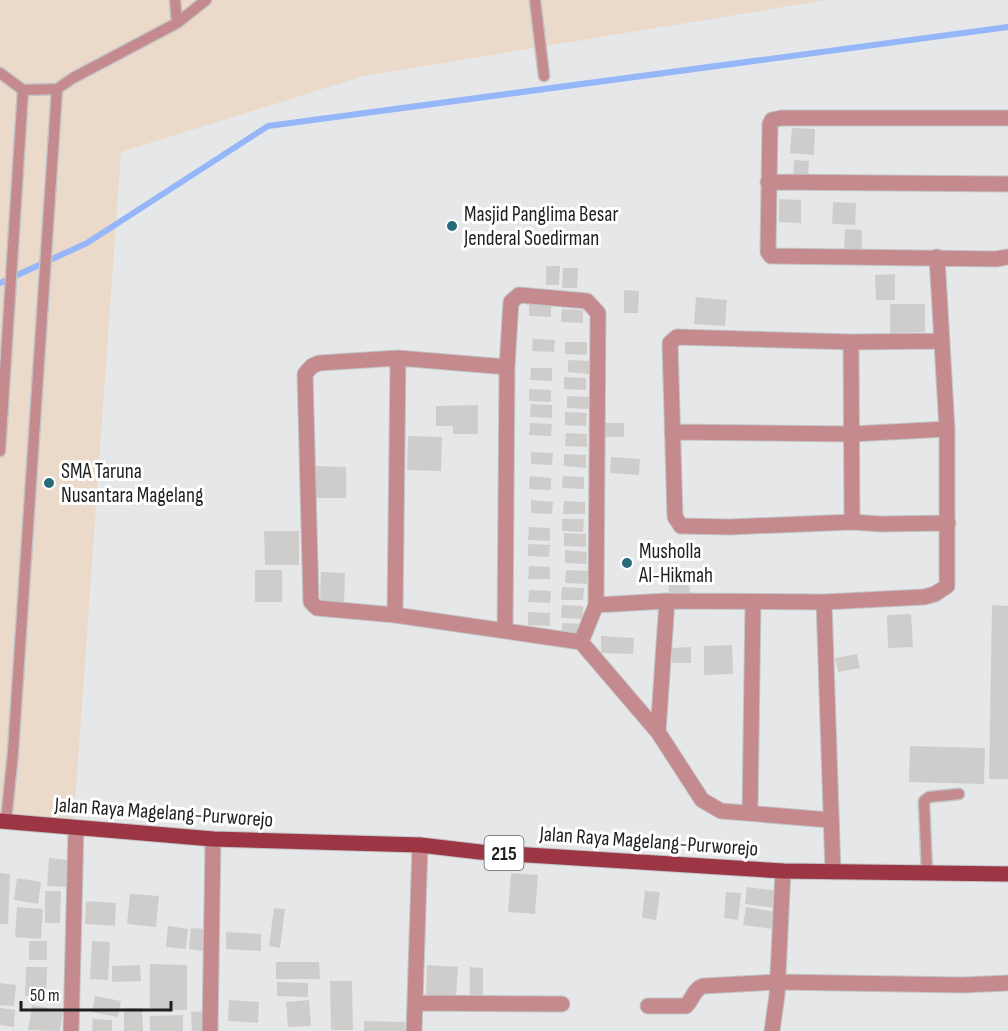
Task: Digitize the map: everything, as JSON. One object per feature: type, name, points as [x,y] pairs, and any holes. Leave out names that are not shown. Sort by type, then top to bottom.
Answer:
[{"type":"main road","name":"Jalan Raya Magelang-Purworejo","points":[[3,821],[213,839],[420,844],[480,852],[783,871],[1008,874]]},
{"type":"street","points":[[1008,118],[781,118],[772,120],[768,182],[768,252],[771,256],[1008,257]]},
{"type":"street","points":[[768,182],[1008,184]]},
{"type":"street","points":[[596,605],[667,601],[824,602],[924,597],[941,591],[947,586],[947,429],[938,257]]},
{"type":"street","points":[[505,631],[507,367],[511,302],[519,295],[587,301],[598,313],[596,605],[581,642]]},
{"type":"street","points":[[942,342],[674,338],[670,343],[672,432],[675,517],[681,526],[730,527],[852,522],[948,523]]},
{"type":"street","points":[[851,342],[852,522]]},
{"type":"street","points":[[395,615],[398,358]]},
{"type":"street","points":[[507,367],[398,358],[319,363],[312,366],[305,374],[311,602],[316,608],[395,615],[581,642],[658,732],[702,800],[721,811],[830,820]]},
{"type":"street","points":[[672,432],[852,434],[947,429]]},
{"type":"street","points":[[658,732],[667,601]]},
{"type":"street","points":[[750,813],[753,602]]},
{"type":"street","points":[[824,602],[833,872]]},
{"type":"street","points":[[71,1031],[76,828]]},
{"type":"street","points":[[210,1031],[213,839]]},
{"type":"street","points":[[414,1031],[420,844]]},
{"type":"street","points":[[772,1031],[783,871]]},
{"type":"street","points":[[648,1006],[686,1006],[694,992],[703,986],[777,982],[963,985],[1008,983]]},
{"type":"street","points":[[415,1003],[562,1004]]},
{"type":"lane","points":[[175,0],[177,23]]},
{"type":"lane","points":[[0,73],[23,90],[57,89],[73,78],[177,23],[206,0]]},
{"type":"lane","points":[[536,0],[544,76]]},
{"type":"lane","points":[[3,821],[13,752],[57,89]]},
{"type":"lane","points":[[0,451],[23,90]]},
{"type":"lane","points":[[0,752],[13,752]]},
{"type":"lane","points":[[927,873],[924,801],[929,797],[959,794]]},
{"type":"shaded area","name":"SMA Taruna Nusantara Magelang","points":[[0,0],[826,0],[364,76],[121,152],[74,818],[0,813]]},
{"type":"building","points":[[792,128],[815,129],[814,155],[790,153]]},
{"type":"building","points":[[794,160],[809,161],[808,180],[793,179]]},
{"type":"building","points":[[779,199],[801,200],[801,223],[779,222]]},
{"type":"building","points":[[833,202],[856,203],[855,225],[832,224]]},
{"type":"building","points":[[845,229],[862,230],[862,250],[844,250]]},
{"type":"building","points":[[546,266],[560,266],[559,285],[546,285]]},
{"type":"building","points":[[563,268],[578,268],[577,288],[562,288]]},
{"type":"building","points":[[895,274],[895,300],[876,300],[875,275]]},
{"type":"building","points":[[624,290],[639,291],[638,313],[624,313]]},
{"type":"building","points":[[696,297],[727,300],[725,326],[694,324]]},
{"type":"building","points":[[529,304],[551,305],[551,317],[529,316]]},
{"type":"building","points":[[890,304],[925,304],[925,332],[890,333]]},
{"type":"building","points":[[562,309],[583,310],[583,323],[561,322]]},
{"type":"building","points":[[533,339],[555,340],[554,352],[532,351]]},
{"type":"building","points":[[565,342],[587,342],[587,355],[565,354]]},
{"type":"building","points":[[568,360],[590,361],[589,374],[568,372]]},
{"type":"building","points":[[531,368],[552,368],[552,381],[530,380]]},
{"type":"building","points":[[564,377],[586,378],[586,390],[564,389]]},
{"type":"building","points":[[529,389],[551,390],[551,402],[529,401]]},
{"type":"building","points":[[567,396],[589,397],[589,409],[567,408]]},
{"type":"building","points":[[531,404],[552,405],[552,418],[530,417]]},
{"type":"building","points":[[478,405],[478,434],[453,434],[453,426],[436,426],[436,406]]},
{"type":"building","points":[[565,412],[587,413],[586,426],[565,425]]},
{"type":"building","points":[[530,423],[552,424],[551,436],[529,435]]},
{"type":"building","points":[[602,423],[624,423],[624,437],[602,437]]},
{"type":"building","points":[[566,433],[587,434],[587,447],[565,446]]},
{"type":"building","points":[[408,436],[442,437],[441,471],[407,470]]},
{"type":"building","points":[[531,452],[553,453],[552,465],[531,464]]},
{"type":"building","points":[[564,454],[586,455],[586,468],[564,466]]},
{"type":"building","points":[[611,457],[640,459],[639,475],[610,473]]},
{"type":"building","points":[[316,466],[346,467],[346,498],[316,498]]},
{"type":"building","points":[[530,476],[551,478],[551,490],[529,489]]},
{"type":"building","points":[[563,476],[584,477],[584,489],[562,488]]},
{"type":"building","points":[[531,500],[553,502],[552,514],[531,513]]},
{"type":"building","points":[[564,501],[585,502],[585,514],[563,514]]},
{"type":"building","points":[[562,519],[584,519],[583,532],[562,531]]},
{"type":"building","points":[[529,527],[550,528],[550,541],[528,540]]},
{"type":"building","points":[[264,531],[299,531],[299,565],[265,565]]},
{"type":"building","points":[[564,533],[586,534],[586,547],[564,546]]},
{"type":"building","points":[[528,544],[550,545],[549,557],[528,556]]},
{"type":"building","points":[[565,550],[587,552],[586,564],[565,563]]},
{"type":"building","points":[[529,566],[550,567],[550,579],[528,579]]},
{"type":"building","points":[[255,570],[282,570],[282,602],[255,602]]},
{"type":"building","points":[[566,570],[588,571],[587,584],[565,583]]},
{"type":"building","points":[[321,572],[345,573],[344,603],[320,603]]},
{"type":"building","points":[[668,577],[689,577],[690,594],[669,595]]},
{"type":"building","points":[[562,587],[584,588],[583,600],[561,600]]},
{"type":"building","points":[[529,590],[551,591],[550,603],[528,602]]},
{"type":"building","points":[[562,605],[583,606],[583,619],[561,618]]},
{"type":"building","points":[[992,605],[1008,606],[1008,779],[989,779]]},
{"type":"building","points":[[528,612],[550,613],[550,626],[528,625]]},
{"type":"building","points":[[911,614],[913,647],[888,648],[887,615]]},
{"type":"building","points":[[562,623],[584,624],[583,636],[562,635]]},
{"type":"building","points":[[601,636],[634,638],[633,654],[601,653]]},
{"type":"building","points":[[732,645],[733,674],[704,675],[704,646]]},
{"type":"building","points":[[691,647],[691,663],[672,663],[671,648]]},
{"type":"building","points":[[857,654],[860,668],[838,672],[835,658]]},
{"type":"building","points":[[910,746],[985,748],[984,784],[909,782]]},
{"type":"building","points":[[49,858],[68,860],[66,887],[47,886]]},
{"type":"building","points":[[0,873],[10,874],[8,924],[0,924]]},
{"type":"building","points":[[511,873],[538,875],[535,914],[508,912]]},
{"type":"building","points":[[17,878],[41,882],[38,904],[14,900]]},
{"type":"building","points":[[747,887],[778,891],[776,908],[745,904]]},
{"type":"building","points":[[45,891],[61,891],[60,923],[45,923]]},
{"type":"building","points":[[645,891],[660,892],[656,920],[642,918]]},
{"type":"building","points":[[726,892],[741,893],[738,920],[724,918]]},
{"type":"building","points":[[130,894],[159,896],[156,927],[127,924]]},
{"type":"building","points":[[86,901],[116,903],[115,926],[85,924]]},
{"type":"building","points":[[17,907],[43,909],[41,939],[15,937]]},
{"type":"building","points":[[746,907],[775,912],[773,929],[743,925]]},
{"type":"building","points":[[274,908],[285,909],[280,948],[269,946]]},
{"type":"building","points":[[168,926],[188,929],[186,949],[166,947]]},
{"type":"building","points":[[191,928],[207,929],[204,951],[189,949]]},
{"type":"building","points":[[226,932],[261,934],[261,951],[226,949]]},
{"type":"building","points":[[29,941],[47,941],[47,960],[29,960]]},
{"type":"building","points":[[92,941],[110,942],[108,980],[90,979]]},
{"type":"building","points":[[276,962],[319,962],[320,979],[276,979]]},
{"type":"building","points":[[150,964],[187,965],[187,1010],[150,1010]]},
{"type":"building","points":[[140,965],[141,981],[112,982],[112,966]]},
{"type":"building","points":[[427,965],[458,967],[456,996],[426,995]]},
{"type":"building","points":[[26,967],[47,967],[46,996],[25,996]]},
{"type":"building","points":[[470,967],[483,968],[483,998],[470,998]]},
{"type":"building","points":[[330,981],[352,981],[353,1030],[331,1030]]},
{"type":"building","points":[[277,982],[308,983],[308,997],[277,996]]},
{"type":"building","points":[[0,983],[16,985],[14,1006],[0,1005]]},
{"type":"building","points":[[95,996],[121,1001],[118,1017],[92,1012]]},
{"type":"building","points":[[229,1000],[259,1002],[258,1023],[228,1021]]},
{"type":"building","points":[[309,1000],[311,1026],[288,1027],[286,1002]]},
{"type":"building","points":[[32,1005],[63,1011],[60,1031],[28,1030]]},
{"type":"building","points":[[0,1008],[15,1010],[14,1027],[0,1025]]},
{"type":"building","points":[[124,1008],[142,1008],[143,1031],[124,1031]]},
{"type":"building","points":[[207,1011],[207,1031],[192,1031],[191,1012]]},
{"type":"building","points":[[183,1015],[183,1031],[150,1031],[150,1016]]},
{"type":"building","points":[[93,1019],[112,1020],[112,1031],[92,1031]]},
{"type":"building","points":[[364,1021],[405,1022],[405,1031],[364,1031]]},
{"type":"waterway","points":[[0,283],[87,243],[268,126],[1008,27]]},
{"type":"place","name":"Masjid Panglima Besar Jenderal Soedirman","points":[[452,226]]},
{"type":"place","name":"SMA Taruna Nusantara Magelang","points":[[49,483]]},
{"type":"place","name":"Musholla Al-Hikmah","points":[[627,563]]}]
